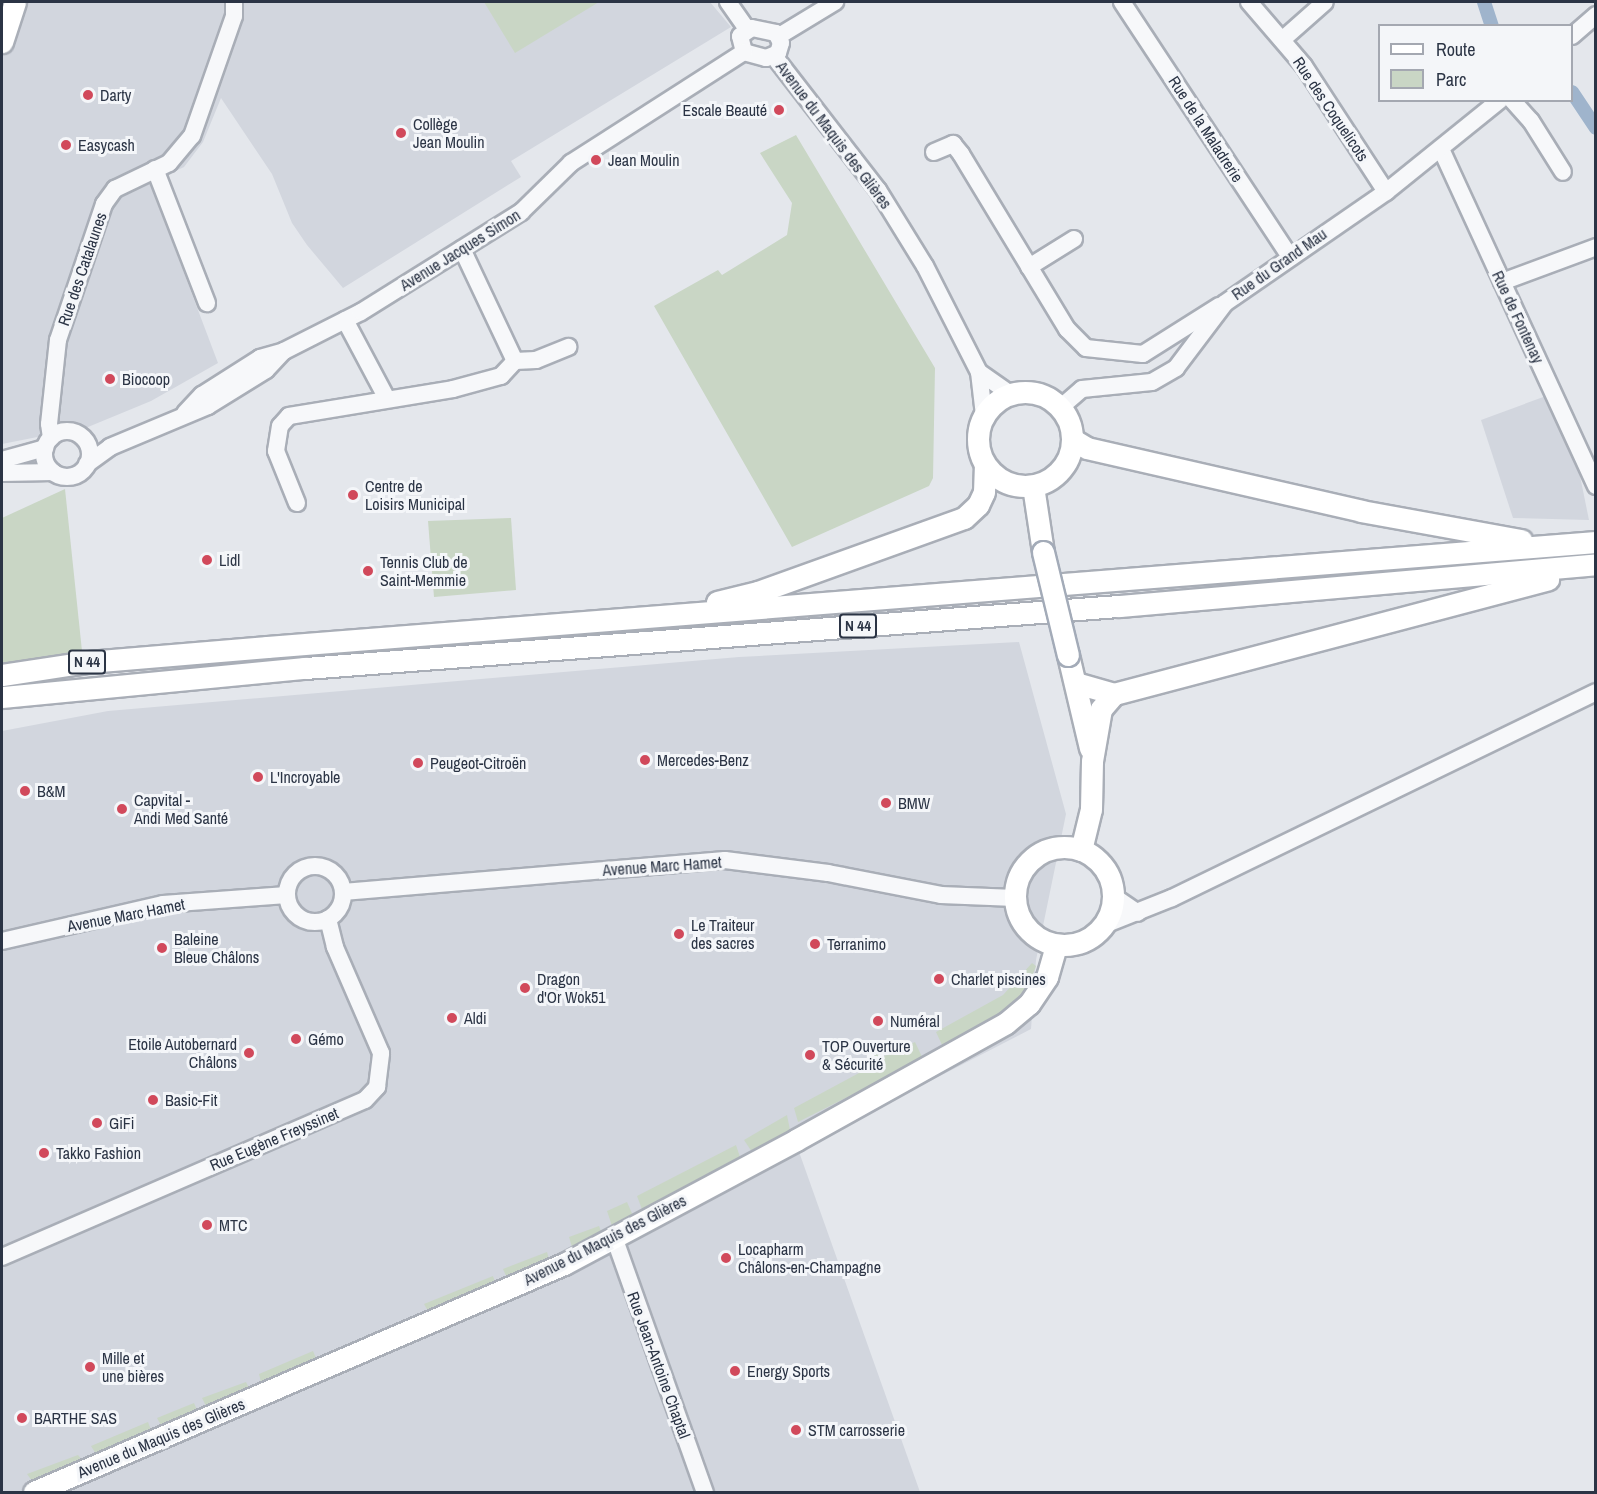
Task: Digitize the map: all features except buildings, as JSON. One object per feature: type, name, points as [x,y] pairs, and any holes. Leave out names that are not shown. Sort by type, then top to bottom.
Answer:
[{"type":"main road","points":[[2,42],[15,2]]},
{"type":"main road","points":[[666,616],[758,592],[964,518],[978,505],[984,492],[986,466],[977,438],[984,415],[997,400],[1009,393],[1037,393],[1060,408],[1072,439],[1065,464],[1045,482],[1033,486],[1006,483],[986,466]]},
{"type":"main road","points":[[1072,439],[1087,448],[1360,511],[1554,545]]},
{"type":"main road","points":[[1033,486],[1043,552],[1076,683],[1092,761]]},
{"type":"main road","name":"N 44","points":[[2,675],[151,656],[1596,542]]},
{"type":"main road","name":"N 44","points":[[2,697],[305,668],[1119,606],[1596,564]]},
{"type":"main road","points":[[1076,683],[1114,693],[1517,585],[1596,570]]},
{"type":"main road","points":[[1081,850],[1091,809],[1092,761],[1101,709],[1114,693]]},
{"type":"main road","points":[[1065,847],[1081,850],[1104,868],[1113,896],[1104,925],[1083,942],[1056,945],[1032,933],[1017,911],[1015,897],[1024,868],[1036,856],[1065,847]]},
{"type":"main road","name":"Avenue du Maquis des Glières","points":[[34,1492],[564,1264],[1006,1023],[1029,1004],[1047,977],[1056,945]]},
{"type":"street","name":"Rue des Catalaunes","points":[[48,443],[62,327],[104,204],[115,189],[170,163],[192,136],[234,15],[234,2]]},
{"type":"street","points":[[728,2],[747,29]]},
{"type":"street","points":[[779,36],[835,2]]},
{"type":"street","name":"Rue de la Maladrerie","points":[[1122,2],[1290,257]]},
{"type":"street","name":"Rue des Coquelicots","points":[[1249,2],[1304,66],[1386,192]]},
{"type":"street","points":[[1282,40],[1325,2]]},
{"type":"street","points":[[1573,35],[1596,15]]},
{"type":"street","points":[[747,29],[770,30],[779,36]]},
{"type":"street","points":[[747,29],[740,39],[744,52],[774,56],[780,48],[779,36]]},
{"type":"street","name":"Avenue Jacques Simon","points":[[87,464],[110,447],[146,434],[184,413],[208,406],[266,370],[284,351],[345,320],[462,249],[521,212],[571,163],[744,52]]},
{"type":"street","name":"Avenue du Maquis des Glières","points":[[774,56],[878,190],[925,266],[978,372],[984,415]]},
{"type":"street","name":"Rue du Grand Mau","points":[[1060,408],[1082,388],[1152,382],[1176,368],[1225,303],[1386,192],[1498,102]]},
{"type":"street","points":[[1514,102],[1531,121],[1563,172]]},
{"type":"street","points":[[934,152],[953,144],[1073,338],[1086,348],[1101,352],[1143,354],[1156,350],[1198,318],[1225,303]]},
{"type":"street","name":"Rue de Fontenay","points":[[1441,149],[1596,486]]},
{"type":"street","points":[[155,169],[207,303]]},
{"type":"street","points":[[1029,267],[1074,239]]},
{"type":"street","points":[[1502,282],[1596,247]]},
{"type":"street","points":[[462,249],[515,361]]},
{"type":"street","points":[[345,320],[387,399]]},
{"type":"street","points":[[297,503],[279,465],[276,451],[280,426],[289,416],[300,412],[453,389],[501,376],[515,361],[537,360],[568,347]]},
{"type":"street","name":"Avenue du Maquis des Glières","points":[[978,372],[1009,393]]},
{"type":"street","points":[[2,473],[53,472],[75,476],[87,464],[89,449],[54,397]]},
{"type":"street","points":[[2,460],[48,443],[62,432],[78,435],[110,447]]},
{"type":"street","points":[[48,443],[45,461],[53,472]]},
{"type":"street","points":[[1104,925],[1138,913],[1596,692]]},
{"type":"street","name":"Avenue Marc Hamet","points":[[343,892],[725,860],[828,873],[941,895],[1015,897]]},
{"type":"street","points":[[314,866],[337,876],[343,892],[339,908],[328,919],[301,918],[287,896],[292,879],[314,866]]},
{"type":"street","name":"Avenue Marc Hamet","points":[[2,940],[163,904],[287,896]]},
{"type":"street","points":[[1113,896],[1138,913]]},
{"type":"street","name":"Rue Eugène Freyssinet","points":[[2,1257],[365,1100],[377,1087],[381,1053],[335,947],[328,919]]},
{"type":"street","name":"Rue Jean-Antoine Chaptal","points":[[614,1237],[705,1492]]},
{"type":"shaded area","points":[[2,2],[710,2],[731,27],[511,161],[521,177],[343,288],[292,223],[272,174],[221,98],[203,142],[184,167],[150,183],[218,363],[151,401],[88,427],[2,444]]},
{"type":"shaded area","points":[[1546,396],[1580,476],[1589,520],[1513,518],[1481,420]]},
{"type":"shaded area","points":[[1019,642],[1066,814],[1036,960],[1031,1029],[798,1149],[920,1492],[2,1492],[2,731],[108,711],[739,657]]},
{"type":"green space","points":[[484,2],[599,2],[515,53]]},
{"type":"green space","points":[[796,135],[935,368],[933,478],[929,486],[792,547],[654,306],[718,270],[722,275],[787,235],[792,203],[760,153]]},
{"type":"green space","points":[[65,489],[82,651],[2,665],[2,518]]},
{"type":"green space","points":[[511,518],[516,590],[434,597],[428,521]]},
{"type":"green space","points":[[1032,963],[1036,966],[1029,985],[1009,1007],[943,1047],[936,1032],[1003,995]]},
{"type":"green space","points":[[915,1042],[923,1059],[798,1122],[794,1108],[859,1073],[855,1064],[878,1054],[880,1058]]},
{"type":"green space","points":[[787,1115],[790,1130],[752,1152],[744,1140]]},
{"type":"green space","points":[[736,1145],[741,1160],[643,1212],[637,1196]]},
{"type":"green space","points":[[627,1202],[634,1218],[613,1229],[607,1211]]},
{"type":"green space","points":[[599,1226],[602,1234],[572,1247],[569,1237]]},
{"type":"green space","points":[[547,1252],[549,1259],[507,1278],[503,1269]]},
{"type":"green space","points":[[493,1276],[495,1282],[428,1311],[424,1304]]},
{"type":"green space","points":[[313,1351],[316,1358],[261,1382],[259,1374]]},
{"type":"green space","points":[[246,1382],[249,1388],[206,1406],[202,1398]]},
{"type":"green space","points":[[194,1403],[197,1410],[161,1425],[157,1418]]},
{"type":"green space","points":[[148,1422],[151,1430],[96,1454],[91,1446]]},
{"type":"green space","points":[[78,1455],[82,1460],[32,1481],[27,1474]]},
{"type":"waterway","points":[[1484,2],[1491,24]]},
{"type":"waterway","points":[[1573,94],[1596,128]]},
{"type":"place","name":"Darty","points":[[88,95]]},
{"type":"place","name":"Escale Beauté","points":[[779,110]]},
{"type":"place","name":"Collège Jean Moulin","points":[[401,133]]},
{"type":"place","name":"Easycash","points":[[66,145]]},
{"type":"place","name":"Jean Moulin","points":[[596,160]]},
{"type":"place","name":"Biocoop","points":[[110,379]]},
{"type":"place","name":"Centre de Loisirs Municipal","points":[[353,495]]},
{"type":"place","name":"Lidl","points":[[207,560]]},
{"type":"place","name":"Tennis Club de Saint-Memmie","points":[[368,571]]},
{"type":"place","name":"Mercedes-Benz","points":[[645,760]]},
{"type":"place","name":"Peugeot-Citroën","points":[[418,763]]},
{"type":"place","name":"L'Incroyable","points":[[258,777]]},
{"type":"place","name":"B&M","points":[[25,791]]},
{"type":"place","name":"BMW","points":[[886,803]]},
{"type":"place","name":"Capvital - Andi Med Santé","points":[[122,809]]},
{"type":"place","name":"Le Traiteur des sacres","points":[[679,934]]},
{"type":"place","name":"Terranimo","points":[[815,944]]},
{"type":"place","name":"Baleine Bleue Châlons","points":[[162,948]]},
{"type":"place","name":"Charlet piscines","points":[[939,979]]},
{"type":"place","name":"Dragon d'Or Wok51","points":[[525,988]]},
{"type":"place","name":"Aldi","points":[[452,1018]]},
{"type":"place","name":"Numéral","points":[[878,1021]]},
{"type":"place","name":"Gémo","points":[[296,1039]]},
{"type":"place","name":"Etoile Autobernard Châlons","points":[[249,1053]]},
{"type":"place","name":"TOP Ouverture & Sécurité","points":[[810,1055]]},
{"type":"place","name":"Basic-Fit","points":[[153,1100]]},
{"type":"place","name":"GiFi","points":[[97,1123]]},
{"type":"place","name":"Takko Fashion","points":[[44,1153]]},
{"type":"place","name":"MTC","points":[[207,1225]]},
{"type":"place","name":"Locapharm Châlons-en-Champagne","points":[[726,1258]]},
{"type":"place","name":"Mille et une bières","points":[[90,1367]]},
{"type":"place","name":"Energy Sports","points":[[735,1371]]},
{"type":"place","name":"BARTHE SAS","points":[[22,1418]]},
{"type":"place","name":"STM carrosserie","points":[[796,1430]]}]
